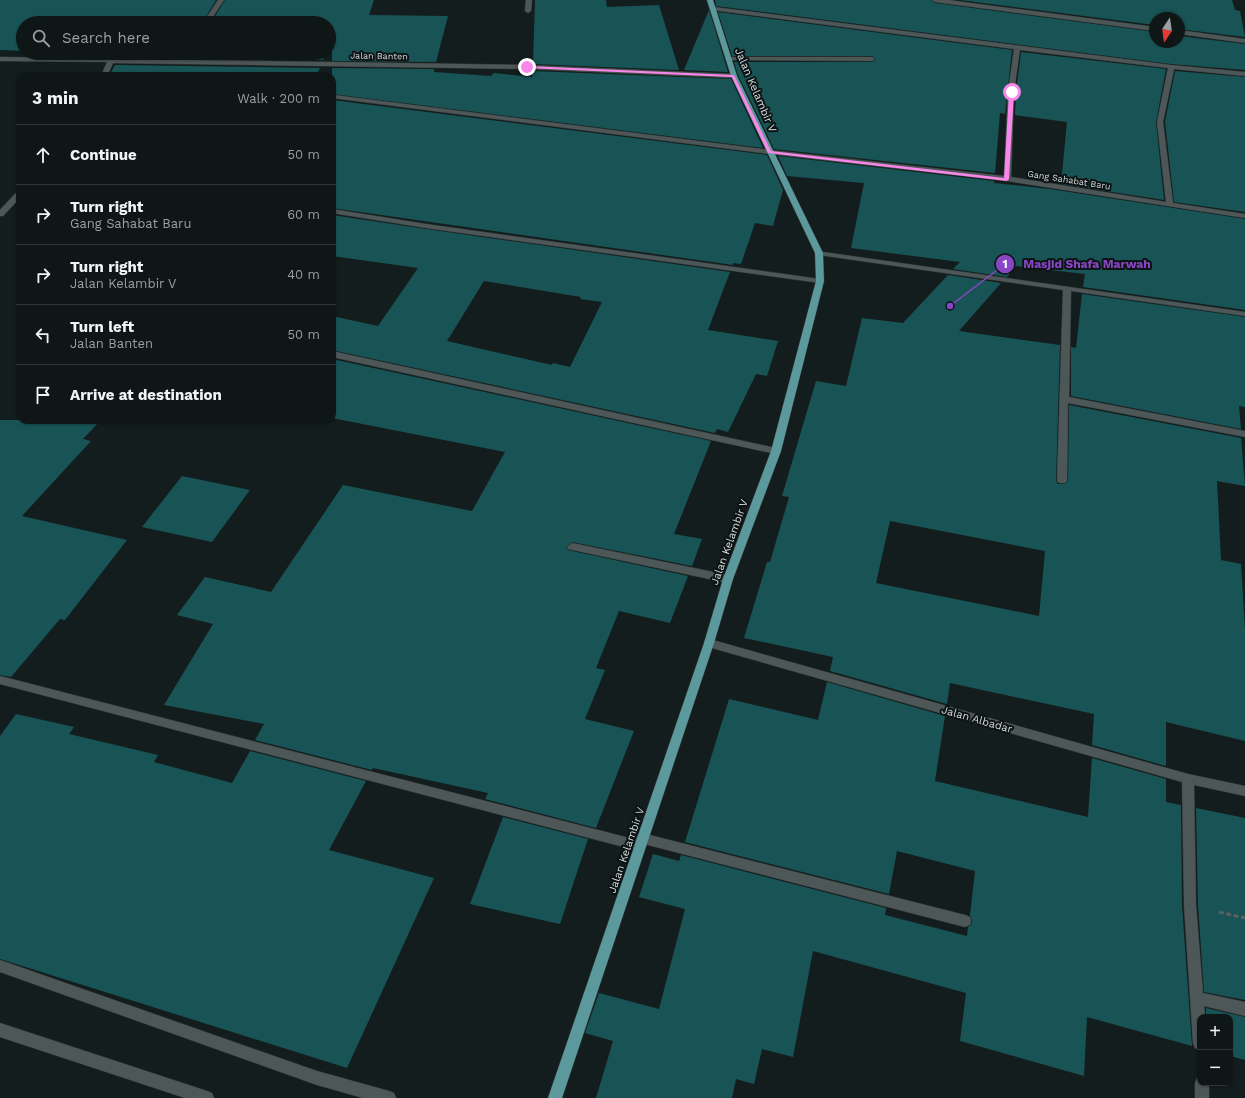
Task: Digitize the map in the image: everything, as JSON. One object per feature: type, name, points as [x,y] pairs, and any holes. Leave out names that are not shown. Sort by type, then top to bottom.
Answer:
[{"type":"main road","name":"Jalan Kelambir V","points":[[555,1098],[710,643],[728,579],[776,451],[820,281],[819,253],[734,76],[712,5]]},
{"type":"street","points":[[211,16],[221,0]]},
{"type":"street","points":[[528,11],[529,0]]},
{"type":"street","points":[[935,0],[1149,28]]},
{"type":"street","points":[[712,5],[1017,48],[1171,67],[1245,74]]},
{"type":"street","points":[[1185,33],[1245,41]]},
{"type":"street","points":[[1007,179],[1012,92],[1017,48]]},
{"type":"street","name":"Jalan Banten","points":[[0,59],[16,59]]},
{"type":"street","points":[[728,59],[872,59]]},
{"type":"street","points":[[106,72],[111,60]]},
{"type":"street","name":"Jalan Banten","points":[[111,60],[527,67],[734,76]]},
{"type":"street","points":[[1170,205],[1160,122],[1171,67]]},
{"type":"street","name":"Gang Sahabat Baru","points":[[336,97],[770,152],[1007,179],[1245,216]]},
{"type":"street","points":[[0,214],[16,198]]},
{"type":"street","points":[[336,212],[426,226],[820,281]]},
{"type":"street","points":[[819,253],[1245,314]]},
{"type":"street","points":[[1062,481],[1067,289]]},
{"type":"street","points":[[336,355],[776,451]]},
{"type":"street","points":[[1064,399],[1245,434]]},
{"type":"street","points":[[572,547],[728,579]]},
{"type":"street","name":"Jalan Albadar","points":[[710,643],[1188,779],[1245,791]]},
{"type":"street","points":[[0,680],[641,842],[965,922]]},
{"type":"street","points":[[1188,779],[1190,905],[1199,1014]]},
{"type":"street","points":[[0,966],[317,1078],[389,1098]]},
{"type":"street","points":[[1198,998],[1245,1009]]},
{"type":"street","points":[[0,1030],[207,1098]]},
{"type":"street","points":[[1202,1086],[1202,1098]]},
{"type":"building","points":[[0,0],[216,0],[206,16],[16,16],[16,51],[0,50]]},
{"type":"building","points":[[225,0],[374,0],[369,15],[448,16],[436,62],[332,61],[336,60],[336,16],[215,16]]},
{"type":"building","points":[[535,0],[606,0],[607,7],[659,5],[679,70],[533,64]]},
{"type":"building","points":[[715,0],[931,0],[935,3],[1149,31],[1149,48],[1185,48],[1185,37],[1245,44],[1245,70],[1171,64],[716,6]]},
{"type":"building","points":[[960,0],[1232,0],[1235,10],[1240,11],[1245,37],[1185,30],[1185,12],[1149,12],[1149,24]]},
{"type":"building","points":[[709,10],[728,72],[684,70]]},
{"type":"building","points":[[718,12],[1012,50],[1005,114],[1000,113],[995,173],[774,149],[738,75],[734,62],[872,62],[876,59],[872,56],[732,56]]},
{"type":"building","points":[[1021,52],[1166,69],[1156,122],[1164,200],[1061,184],[1067,122],[1015,115]]},
{"type":"building","points":[[115,65],[320,68],[318,72],[111,72]]},
{"type":"building","points":[[332,68],[434,69],[434,72],[491,76],[494,73],[532,77],[532,71],[731,79],[763,148],[336,95],[336,72],[332,72]]},
{"type":"building","points":[[1175,71],[1245,77],[1245,212],[1174,202],[1165,122]]},
{"type":"building","points":[[336,101],[767,155],[783,190],[773,226],[755,223],[741,264],[733,263],[733,265],[336,209]]},
{"type":"building","points":[[778,156],[994,181],[994,183],[1050,189],[1245,219],[1245,310],[1083,287],[1085,274],[1016,266],[1007,277],[953,269],[960,262],[851,248],[864,183],[787,176]]},
{"type":"building","points":[[336,216],[730,272],[708,330],[778,341],[767,376],[756,374],[728,432],[717,429],[715,433],[336,351],[336,317],[378,326],[418,268],[336,257]],"holes":[[[484,281],[581,297],[580,299],[602,302],[570,367],[553,363],[552,365],[447,341]]]},
{"type":"building","points":[[948,275],[1001,283],[959,331],[1060,345],[1056,481],[1058,484],[1065,484],[1068,481],[1069,405],[1241,438],[1245,486],[1217,481],[1221,560],[1241,564],[1245,631],[1245,741],[1166,722],[1166,766],[1092,745],[1094,714],[950,683],[947,704],[830,671],[833,657],[744,638],[767,562],[770,562],[789,497],[782,496],[816,381],[846,386],[862,318],[903,323]],"holes":[[[890,521],[1045,551],[1039,616],[876,583]]]},
{"type":"building","points":[[1082,294],[1245,317],[1245,407],[1239,406],[1241,429],[1071,396],[1071,347],[1076,348]]},
{"type":"building","points":[[336,360],[711,441],[674,534],[702,539],[692,566],[572,542],[566,547],[568,550],[688,576],[670,623],[619,611],[596,668],[605,670],[585,719],[634,731],[596,828],[485,799],[488,793],[373,768],[372,770],[255,740],[264,724],[164,705],[213,624],[177,615],[205,577],[271,592],[343,485],[472,511],[505,452],[336,419]]},
{"type":"building","points":[[0,420],[16,420],[16,424],[97,424],[83,439],[91,441],[22,516],[127,540],[65,620],[60,619],[11,677],[0,675]]},
{"type":"building","points":[[182,476],[250,490],[212,542],[142,527]]},
{"type":"building","points":[[827,682],[945,716],[935,781],[1088,817],[1092,758],[1166,779],[1166,802],[1181,805],[1182,905],[1192,1046],[1087,1017],[1084,1076],[960,1041],[966,993],[813,951],[793,1057],[762,1049],[754,1084],[736,1079],[732,1098],[596,1098],[613,1041],[585,1033],[599,993],[659,1009],[685,909],[639,897],[653,854],[679,861],[681,855],[886,908],[885,915],[967,936],[968,927],[971,925],[972,921],[970,915],[975,871],[897,851],[889,894],[685,842],[729,699],[818,720]]},
{"type":"building","points":[[16,714],[74,727],[69,734],[158,755],[154,762],[232,783],[250,751],[366,781],[329,850],[434,878],[347,1068],[0,959],[0,736]]},
{"type":"building","points":[[1196,808],[1245,818],[1245,1000],[1204,992],[1198,905]]},
{"type":"building","points":[[503,817],[588,839],[560,924],[470,904]]},
{"type":"building","points":[[1206,1008],[1232,1014],[1206,1014]]},
{"type":"building","points":[[1233,1014],[1245,1017],[1245,1060],[1233,1057]]},
{"type":"place","name":"Masjid Shafa Marwah","points":[[950,306]]},
{"type":"route","points":[[527,67],[734,76],[770,152],[1007,179],[1012,92]]}]
